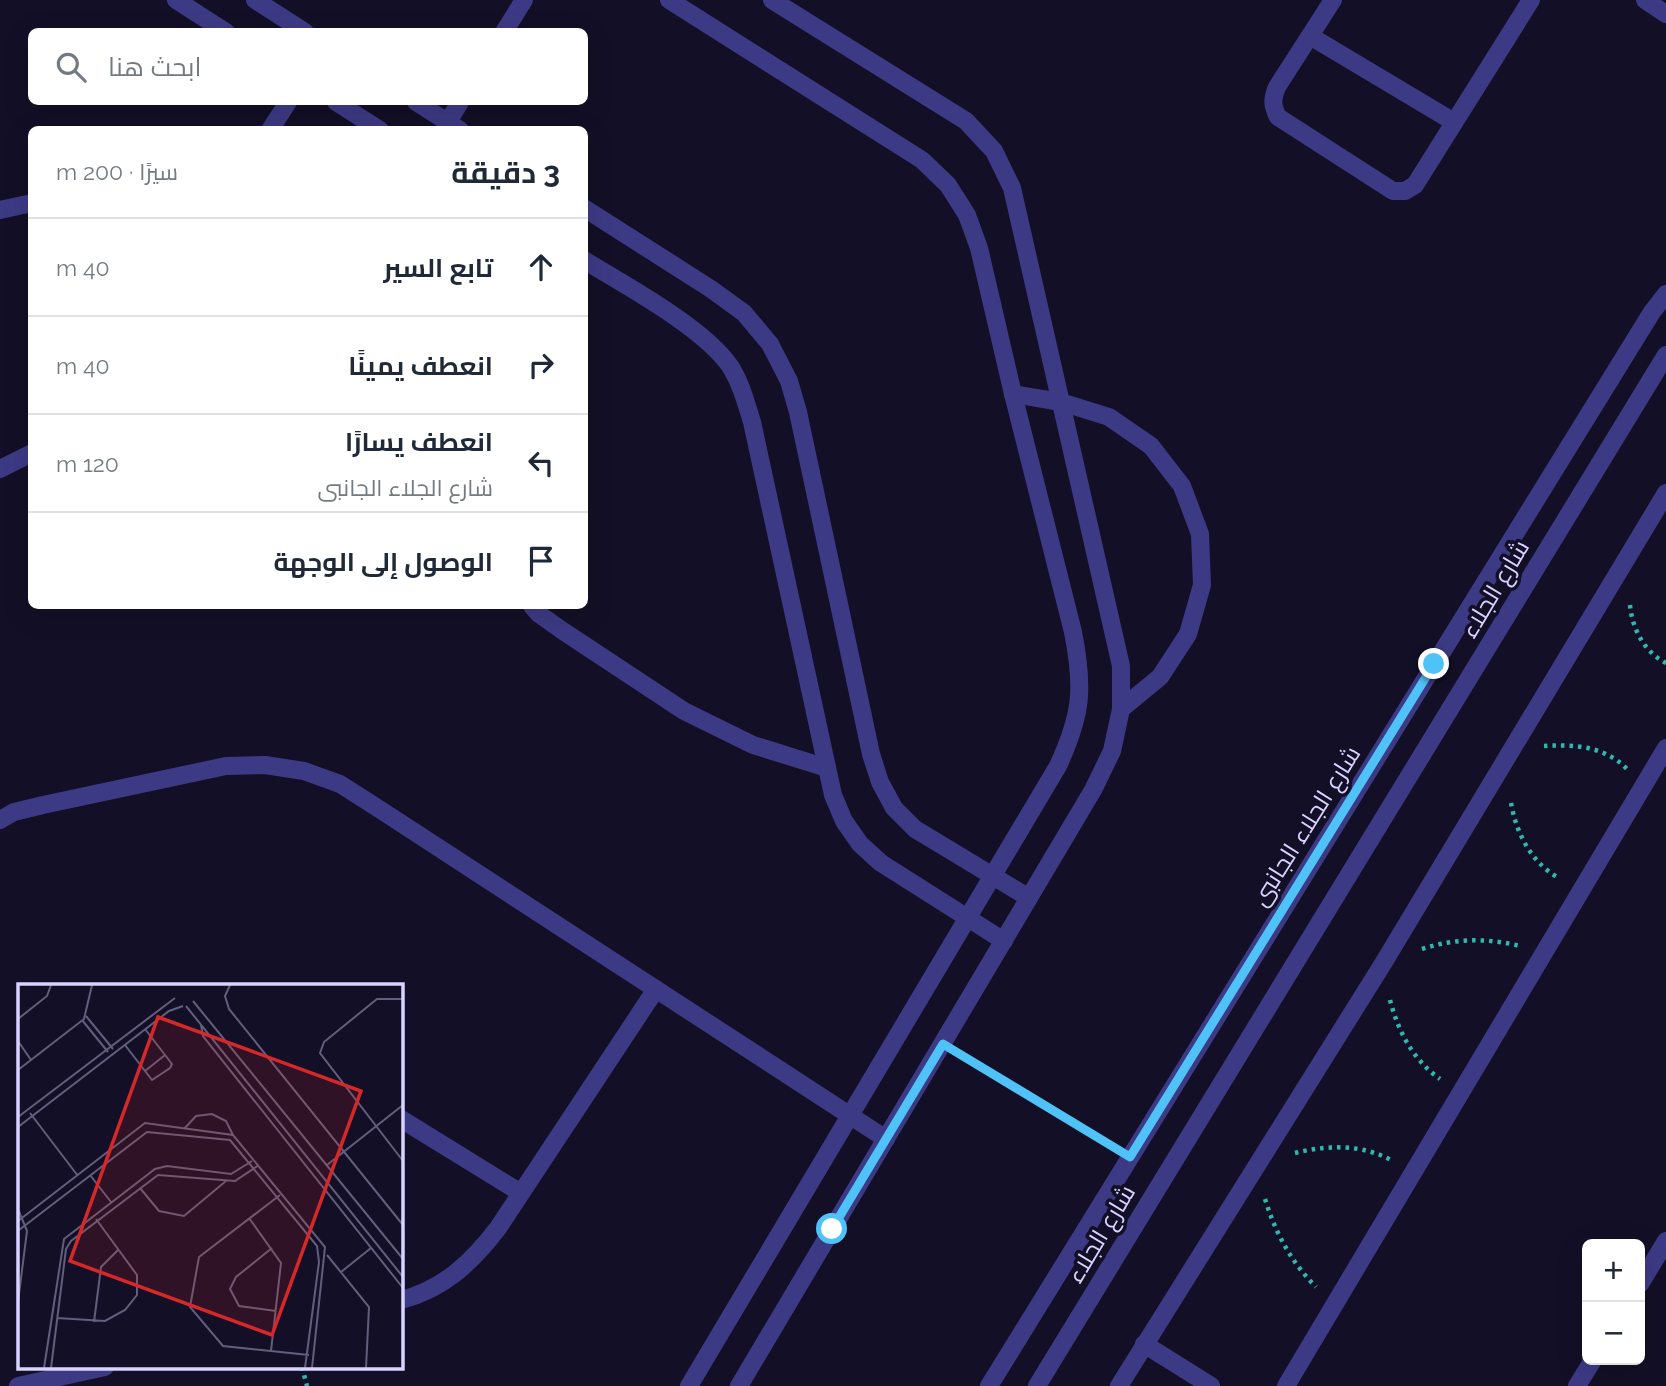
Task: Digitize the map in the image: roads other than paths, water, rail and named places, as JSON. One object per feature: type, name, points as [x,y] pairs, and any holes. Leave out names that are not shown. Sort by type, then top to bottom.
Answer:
[{"type":"street","points":[[176,0],[220,28]]},
{"type":"street","points":[[255,0],[299,28]]},
{"type":"street","points":[[506,28],[524,0]]},
{"type":"street","points":[[669,0],[922,160],[948,184],[967,215],[979,248],[1080,666],[1080,700],[1073,733],[1058,766],[689,1386]]},
{"type":"street","points":[[739,1386],[1093,790],[1112,751],[1121,709],[1121,666],[1012,188],[994,151],[966,121],[772,0]]},
{"type":"street","points":[[1333,0],[1273,97],[1273,108],[1278,117],[1393,191],[1405,191],[1415,185],[1531,0]]},
{"type":"street","points":[[1645,0],[1666,14]]},
{"type":"street","points":[[1310,36],[1454,122]]},
{"type":"street","points":[[273,126],[286,105]]},
{"type":"street","points":[[341,105],[374,126]]},
{"type":"street","points":[[421,105],[454,126],[459,105]]},
{"type":"street","points":[[0,210],[28,204]]},
{"type":"street","points":[[588,211],[744,313],[770,344],[789,381],[798,412],[871,754],[880,782],[894,808],[915,829],[1029,898]]},
{"type":"street","points":[[590,263],[685,324],[709,343],[729,366],[743,393],[752,422],[833,795],[844,821],[860,844],[881,863],[1004,941]]},
{"type":"street","name":"شارع الجلاء الجانبى","points":[[989,1386],[1651,312],[1666,294]]},
{"type":"street","name":"شارع الجلاء","points":[[1037,1386],[1666,355]]},
{"type":"street","points":[[1013,394],[1060,402],[1109,417],[1151,446],[1182,486],[1200,534],[1202,585],[1188,634],[1160,677],[1121,709]]},
{"type":"street","points":[[0,469],[28,455]]},
{"type":"street","points":[[1119,1386],[1384,962],[1666,493]]},
{"type":"street","points":[[534,609],[684,711],[753,745],[827,768]]},
{"type":"street","points":[[1286,1386],[1666,748]]},
{"type":"street","points":[[0,820],[14,812],[43,805],[226,766],[265,765],[304,771],[340,784],[886,1139]]},
{"type":"street","points":[[402,1300],[448,1280],[476,1257],[656,989]]},
{"type":"street","points":[[402,1120],[521,1193]]},
{"type":"street","points":[[1645,1276],[1666,1241]]},
{"type":"street","points":[[1144,1344],[1211,1386]]},
{"type":"street","points":[[1577,1386],[1590,1365]]},
{"type":"street","points":[[18,1386],[100,1368]]}]
